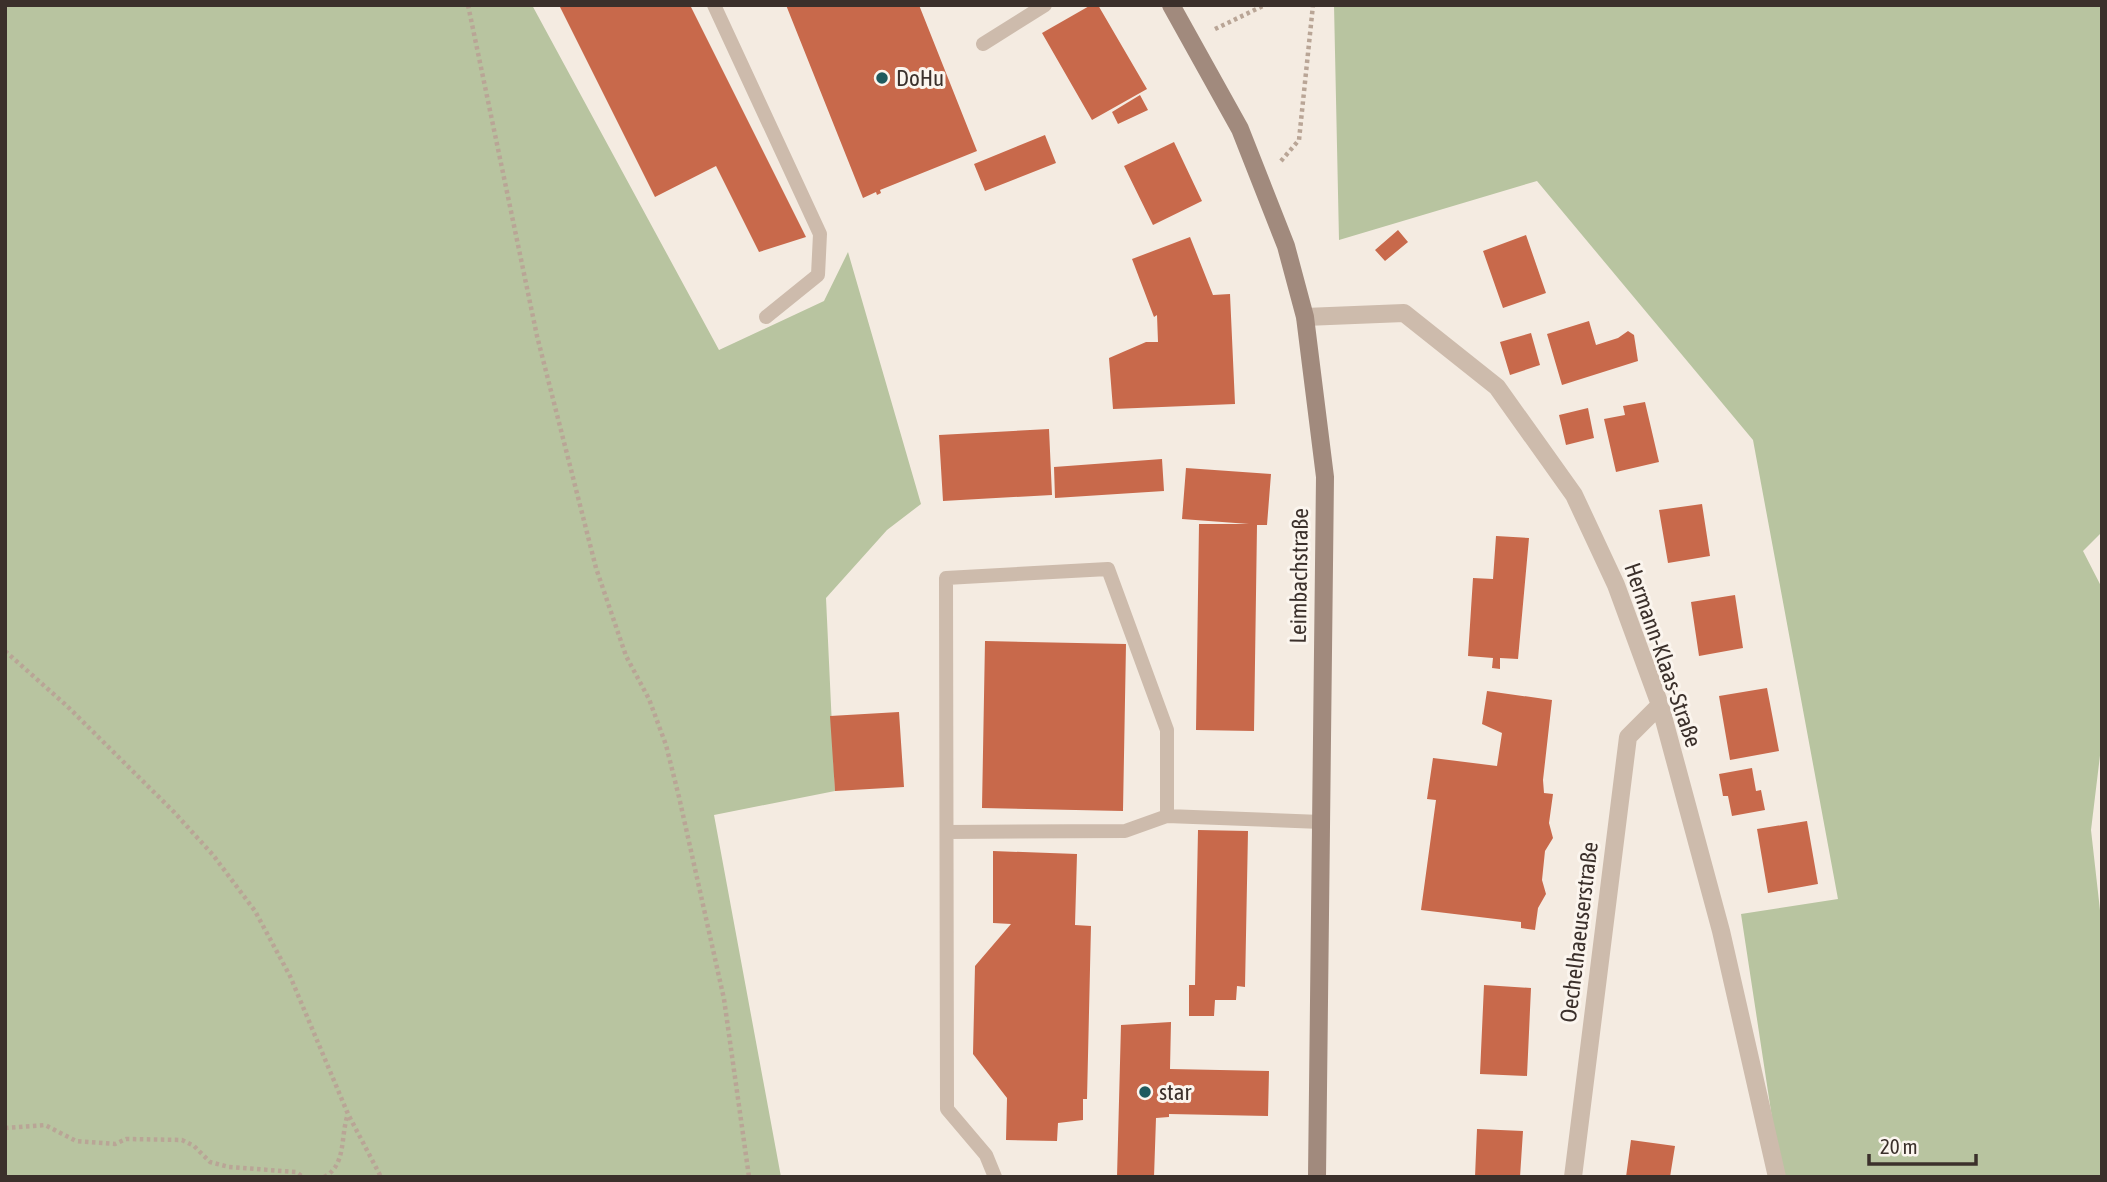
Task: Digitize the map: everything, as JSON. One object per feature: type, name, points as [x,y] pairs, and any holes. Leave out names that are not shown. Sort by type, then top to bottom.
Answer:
[{"type":"main road","name":"Leimbachstraße","points":[[1171,5],[1240,129],[1286,246],[1305,317],[1325,477],[1317,1177]]},
{"type":"street","name":"Hermann-Klaas-Straße","points":[[1305,317],[1404,313],[1497,387],[1574,495],[1616,585],[1660,705],[1721,931],[1777,1177]]},
{"type":"street","name":"Oechelhaeuserstraße","points":[[1573,1177],[1628,737],[1660,705]]},
{"type":"lane","points":[[714,5],[820,234],[818,275],[766,317]]},
{"type":"lane","points":[[983,44],[1045,5]]},
{"type":"lane","points":[[995,1177],[986,1155],[947,1109],[946,578],[1108,569],[1167,730],[1167,816]]},
{"type":"lane","points":[[947,832],[1125,831],[1167,816],[1321,822]]},
{"type":"path","points":[[468,5],[537,336],[596,568],[626,656],[649,699],[666,745],[682,809],[724,999],[749,1177]]},
{"type":"path","points":[[1191,40],[1265,5]]},
{"type":"path","points":[[1262,184],[1299,140],[1314,5]]},
{"type":"path","points":[[5,651],[67,706],[174,812],[213,855],[255,911],[290,976],[348,1114],[381,1177]]},
{"type":"path","points":[[324,1177],[335,1170],[340,1162],[342,1131],[348,1114]]},
{"type":"path","points":[[5,1128],[45,1125],[76,1141],[116,1144],[126,1139],[182,1140],[194,1146],[209,1162],[229,1167],[296,1172],[303,1177]]},
{"type":"green space","points":[[5,5],[532,5],[719,350],[824,301],[848,252],[921,504],[887,530],[826,598],[835,791],[714,815],[781,1177],[5,1177]]},
{"type":"green space","points":[[1334,5],[2102,5],[2102,532],[2083,551],[2102,588],[2102,739],[2091,830],[2102,928],[2102,1177],[1781,1177],[1741,914],[1838,899],[1753,440],[1537,181],[1339,240]]},
{"type":"building","points":[[559,5],[690,5],[806,237],[759,252],[716,166],[655,197]]},
{"type":"building","name":"DoHu","points":[[786,5],[919,5],[977,151],[880,190],[881,193],[877,195],[876,192],[863,198]]},
{"type":"building","points":[[1091,5],[1098,5],[1147,89],[1092,120],[1042,33]]},
{"type":"building","points":[[1140,95],[1148,110],[1118,124],[1112,112]]},
{"type":"building","points":[[1045,135],[1056,163],[985,191],[974,164]]},
{"type":"building","points":[[1174,142],[1202,201],[1153,225],[1124,166]]},
{"type":"building","points":[[1398,230],[1408,242],[1385,261],[1375,250]]},
{"type":"building","points":[[1526,235],[1546,293],[1503,308],[1483,251]]},
{"type":"building","points":[[1190,237],[1213,295],[1230,294],[1235,404],[1113,409],[1109,358],[1146,342],[1158,342],[1157,315],[1154,317],[1132,259]]},
{"type":"building","points":[[1589,321],[1596,345],[1618,338],[1628,331],[1634,335],[1638,361],[1562,385],[1547,334]]},
{"type":"building","points":[[1531,333],[1540,365],[1510,375],[1500,342]]},
{"type":"building","points":[[1645,402],[1659,462],[1616,472],[1604,419],[1625,415],[1623,406]]},
{"type":"building","points":[[1588,408],[1594,438],[1566,445],[1559,415]]},
{"type":"building","points":[[1049,429],[1052,495],[943,501],[939,435]]},
{"type":"building","points":[[1162,459],[1164,491],[1055,498],[1054,467]]},
{"type":"building","points":[[1186,468],[1271,474],[1267,525],[1257,525],[1254,731],[1196,730],[1199,524],[1249,524],[1182,519]]},
{"type":"building","points":[[1702,504],[1710,556],[1668,563],[1659,510]]},
{"type":"building","points":[[1496,536],[1529,538],[1518,659],[1500,658],[1500,669],[1492,668],[1493,658],[1468,656],[1473,578],[1493,579]]},
{"type":"building","points":[[1735,595],[1743,648],[1699,656],[1691,602]]},
{"type":"building","points":[[985,641],[1126,644],[1123,811],[982,808]]},
{"type":"building","points":[[1767,688],[1779,751],[1730,760],[1719,696]]},
{"type":"building","points":[[1487,691],[1552,700],[1543,780],[1544,793],[1553,794],[1549,823],[1553,838],[1545,851],[1542,880],[1546,894],[1538,908],[1535,930],[1521,928],[1521,922],[1421,910],[1436,800],[1427,799],[1433,758],[1497,766],[1502,733],[1482,724]]},
{"type":"building","points":[[899,712],[904,787],[835,791],[830,716]]},
{"type":"building","points":[[1752,768],[1756,791],[1761,790],[1765,810],[1732,816],[1728,796],[1723,796],[1719,774]]},
{"type":"building","points":[[1807,821],[1818,884],[1768,893],[1757,829]]},
{"type":"building","points":[[1198,830],[1248,831],[1245,987],[1237,986],[1236,1000],[1215,1000],[1214,1016],[1189,1016],[1189,985],[1195,985]]},
{"type":"building","points":[[993,851],[1077,854],[1075,925],[1091,926],[1087,1099],[1083,1099],[1083,1120],[1058,1123],[1057,1141],[1006,1140],[1007,1098],[973,1054],[975,966],[1011,924],[993,923]]},
{"type":"building","points":[[1484,985],[1531,988],[1527,1076],[1480,1074]]},
{"type":"building","points":[[1171,1022],[1170,1069],[1269,1071],[1268,1116],[1169,1114],[1169,1117],[1156,1118],[1154,1177],[1117,1177],[1121,1025]]},
{"type":"building","points":[[1477,1129],[1523,1131],[1520,1177],[1475,1177]]},
{"type":"building","points":[[1631,1140],[1675,1146],[1670,1177],[1626,1177]]},
{"type":"place","name":"DoHu","points":[[882,78]]},
{"type":"place","name":"star","points":[[1145,1092]]}]
